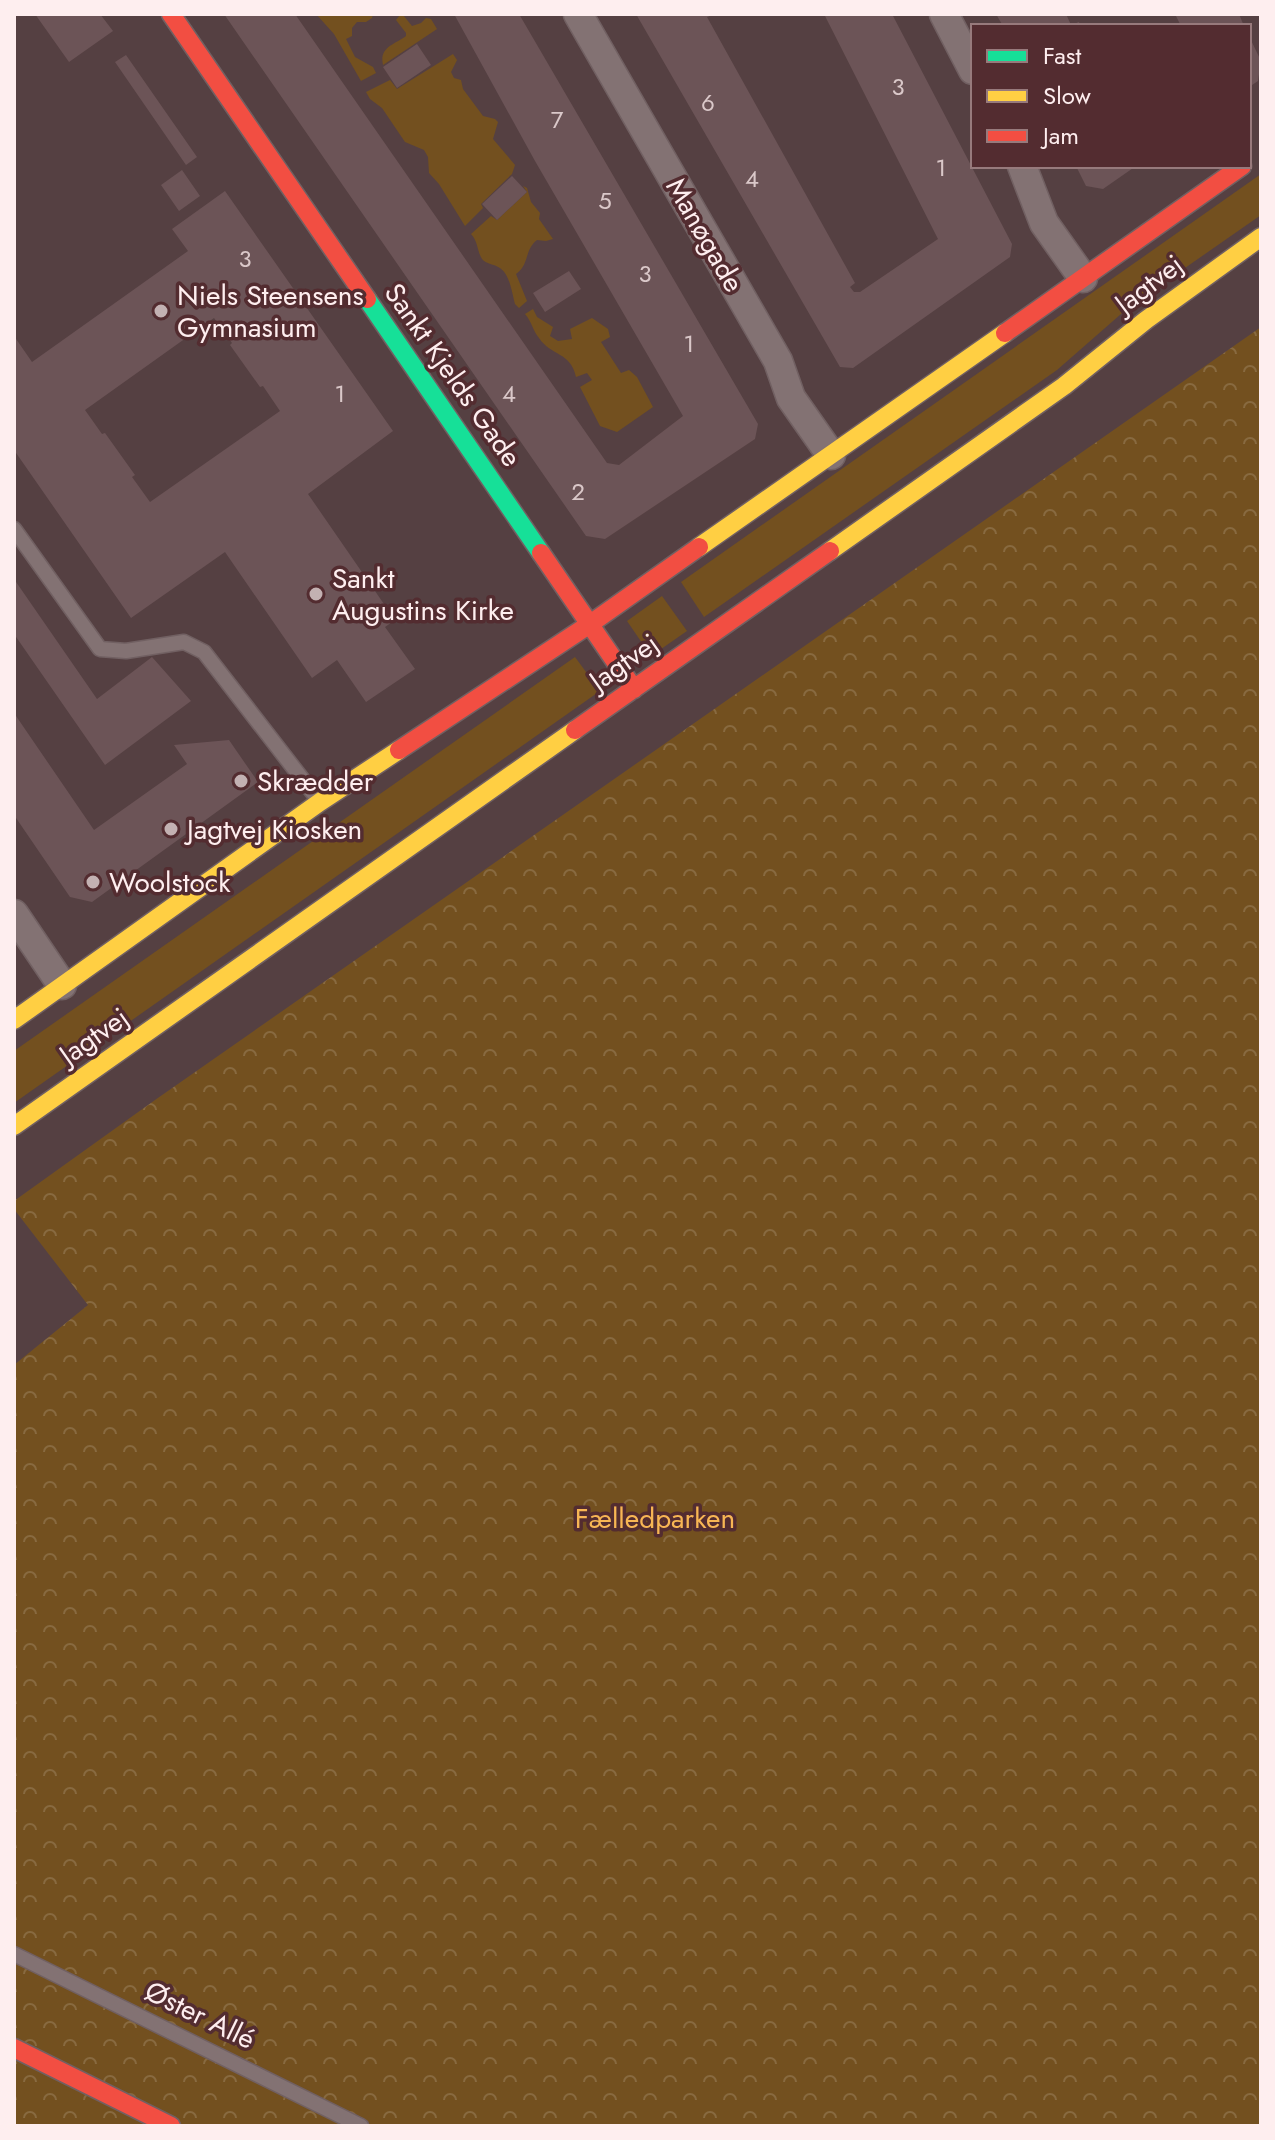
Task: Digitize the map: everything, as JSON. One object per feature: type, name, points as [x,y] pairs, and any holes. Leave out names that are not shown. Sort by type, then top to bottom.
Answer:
[{"type":"street","name":"Sankt Kjelds Gade","points":[[171,14],[634,689]]},
{"type":"street","name":"Manøgade","points":[[578,14],[778,361],[791,398],[831,455]]},
{"type":"street","points":[[944,14],[971,66]]},
{"type":"street","points":[[1023,168],[1044,223],[1083,278]]},
{"type":"street","name":"Jagtvej","points":[[14,1020],[320,802],[590,624],[1239,168]]},
{"type":"street","name":"Jagtvej","points":[[14,1126],[1064,386],[1146,320],[1261,237]]},
{"type":"street","points":[[14,914],[62,985]]},
{"type":"street","points":[[14,2048],[171,2126]]},
{"type":"lane","points":[[14,529],[100,649],[126,651],[184,642],[204,652],[320,802]]},
{"type":"lane","name":"Øster Allé","points":[[14,1954],[361,2126]]},
{"type":"green space","points":[[316,14],[373,14],[366,22],[357,22],[352,28],[352,36],[346,39],[355,57],[373,67],[376,73],[361,81],[334,34]]},
{"type":"green space","points":[[400,15],[412,26],[426,18],[431,19],[437,29],[383,65],[385,50],[406,36],[396,20]]},
{"type":"green space","points":[[453,54],[457,60],[451,72],[454,78],[461,80],[463,89],[483,116],[498,122],[493,139],[515,165],[512,174],[481,204],[483,208],[465,226],[429,173],[428,157],[424,150],[405,142],[382,108],[366,92],[390,80],[397,89]]},
{"type":"green space","points":[[1261,174],[1261,215],[1129,307],[1057,370],[704,617],[681,582]]},
{"type":"green space","points":[[523,186],[527,188],[531,202],[540,213],[539,219],[553,239],[537,240],[516,274],[527,301],[519,308],[506,275],[500,268],[482,259],[471,234],[491,216],[497,220],[527,192]]},
{"type":"green space","points":[[533,309],[537,317],[553,327],[550,336],[558,341],[572,339],[570,329],[592,318],[608,329],[610,337],[601,342],[621,373],[629,370],[637,377],[653,407],[617,432],[600,426],[580,387],[592,380],[587,373],[576,377],[570,363],[544,344],[525,314]]},
{"type":"green space","name":"Fælledparken","points":[[1261,327],[1261,2126],[14,2126],[14,1365],[88,1305],[14,1209],[14,1201]]},
{"type":"green space","points":[[662,596],[687,631],[651,656],[627,621]]},
{"type":"green space","points":[[575,657],[600,691],[14,1103],[14,1051]]},
{"type":"building","points":[[35,14],[100,14],[113,31],[69,62]]},
{"type":"building","points":[[224,14],[295,14],[607,463],[619,465],[683,416],[454,14],[519,14],[758,424],[755,439],[605,539],[586,536]]},
{"type":"building","points":[[636,14],[715,14],[707,17],[855,283],[850,287],[854,292],[860,292],[938,239],[824,14],[892,14],[1012,244],[1010,257],[853,368],[840,367]]},
{"type":"building","points":[[996,14],[1066,14],[1071,24],[1002,24]]},
{"type":"building","points":[[1175,14],[1239,14],[1243,24],[1180,24]]},
{"type":"building","points":[[1251,40],[1261,61],[1258,81],[1251,86]]},
{"type":"building","points":[[417,44],[431,65],[397,88],[383,67]]},
{"type":"building","points":[[126,55],[197,157],[186,165],[115,62]]},
{"type":"building","points":[[1077,168],[1133,168],[1103,189],[1086,186]]},
{"type":"building","points":[[182,170],[200,196],[179,211],[161,185]]},
{"type":"building","points":[[512,176],[527,192],[497,220],[482,204]]},
{"type":"building","points":[[225,191],[393,431],[308,494],[395,620],[385,627],[415,669],[366,702],[337,660],[312,678],[225,552],[131,618],[14,450],[14,336],[32,362],[188,251],[172,229]],"holes":[[[214,318],[232,343],[230,345],[280,411],[150,502],[132,477],[135,475],[85,410]]]},
{"type":"building","points":[[569,271],[581,289],[545,312],[533,293]]},
{"type":"building","points":[[14,579],[97,699],[152,657],[191,701],[105,765],[14,634]]},
{"type":"building","points":[[14,713],[94,830],[187,764],[174,745],[229,740],[258,782],[92,902],[70,897],[14,815]]},
{"type":"traffic: fast","points":[[367,299],[541,553]]},
{"type":"traffic: slow","points":[[830,551],[1064,386],[1146,320],[1261,237]]},
{"type":"traffic: slow","points":[[699,547],[1005,333]]},
{"type":"traffic: slow","points":[[14,1126],[575,730]]},
{"type":"traffic: slow","points":[[14,1020],[320,802],[399,750]]},
{"type":"traffic: jam","points":[[171,14],[367,299]]},
{"type":"traffic: jam","points":[[1005,333],[1239,168]]},
{"type":"traffic: jam","points":[[399,750],[590,624],[699,547]]},
{"type":"traffic: jam","points":[[575,730],[830,551]]},
{"type":"traffic: jam","points":[[541,553],[634,689]]},
{"type":"traffic: jam","points":[[14,2048],[171,2126]]},
{"type":"place","name":"Niels Steensens Gymnasium","points":[[161,311]]},
{"type":"place","name":"Sankt Augustins Kirke","points":[[316,594]]},
{"type":"place","name":"Skrædder","points":[[241,781]]},
{"type":"place","name":"Jagtvej Kiosken","points":[[171,829]]},
{"type":"place","name":"Woolstock","points":[[93,882]]}]
